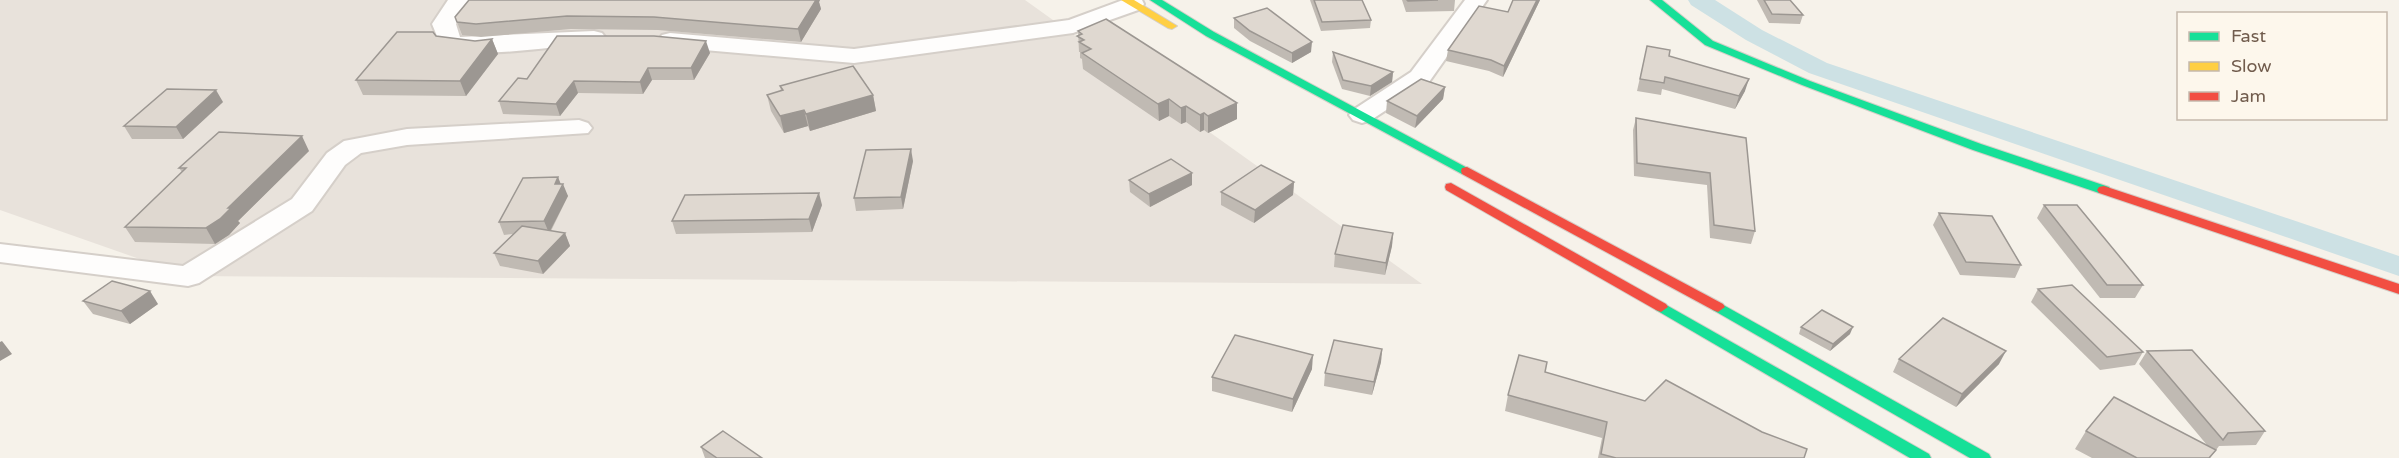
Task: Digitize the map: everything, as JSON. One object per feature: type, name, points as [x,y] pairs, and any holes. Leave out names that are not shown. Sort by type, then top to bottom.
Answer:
[{"type":"main road","points":[[1655,0],[1709,43],[1806,82],[1977,147],[2399,289]]},
{"type":"main road","points":[[1138,1],[1210,34],[1679,284],[1983,458]]},
{"type":"main road","points":[[1138,1],[1255,74]]},
{"type":"main road","points":[[1439,180],[1923,458]]},
{"type":"street","points":[[459,0],[444,24],[450,43],[481,46],[571,38],[615,38]]},
{"type":"street","points":[[1362,115],[1420,77],[1476,0]]},
{"type":"street","points":[[647,39],[854,56],[1073,26],[1138,1]]},
{"type":"street","points":[[0,253],[188,276],[302,206],[336,159],[353,147],[407,137],[579,128]]},
{"type":"shaded area","points":[[0,0],[1025,0],[1422,284],[188,276],[0,210]]},
{"type":"building","points":[[469,0],[816,0],[798,29],[654,17],[567,16],[476,24],[457,22],[455,17]]},
{"type":"building","points":[[1314,0],[1362,0],[1371,20],[1322,22]]},
{"type":"building","points":[[1513,0],[1537,0],[1504,66],[1491,60],[1448,50],[1479,6],[1508,12]]},
{"type":"building","points":[[1764,0],[1790,0],[1803,15],[1772,14]]},
{"type":"building","points":[[1267,8],[1312,42],[1292,53],[1250,31],[1234,18]]},
{"type":"building","points":[[1106,19],[1237,103],[1208,116],[1204,113],[1200,115],[1186,106],[1181,108],[1169,99],[1158,104],[1082,53],[1091,49],[1079,42],[1084,40],[1077,36],[1082,34],[1078,31]]},
{"type":"building","points":[[397,32],[433,32],[436,36],[475,41],[492,39],[460,81],[356,80]]},
{"type":"building","points":[[557,36],[654,36],[706,41],[691,68],[648,68],[640,82],[574,81],[556,104],[499,101],[518,78],[527,79]]},
{"type":"building","points":[[1647,46],[1670,50],[1669,56],[1749,79],[1739,96],[1665,77],[1664,83],[1640,79]]},
{"type":"building","points":[[1333,52],[1393,72],[1371,86],[1343,80]]},
{"type":"building","points":[[853,66],[873,95],[806,114],[804,110],[780,116],[767,95],[783,90],[780,86]]},
{"type":"building","points":[[1421,79],[1445,87],[1417,116],[1387,101]]},
{"type":"building","points":[[167,89],[216,90],[176,127],[124,126]]},
{"type":"building","points":[[1636,118],[1746,138],[1755,231],[1714,225],[1710,173],[1637,163]]},
{"type":"building","points":[[219,132],[302,136],[228,208],[231,208],[220,219],[206,228],[125,227],[186,168],[179,168]]},
{"type":"building","points":[[911,149],[901,197],[854,198],[866,150]]},
{"type":"building","points":[[1171,159],[1192,173],[1149,194],[1129,180]]},
{"type":"building","points":[[1261,165],[1294,182],[1255,210],[1221,192]]},
{"type":"building","points":[[558,177],[555,184],[563,184],[544,221],[499,222],[523,178]]},
{"type":"building","points":[[819,193],[809,219],[672,221],[685,195]]},
{"type":"building","points":[[2044,205],[2077,205],[2143,285],[2107,285]]},
{"type":"building","points":[[1939,213],[1992,216],[2021,265],[1966,262]]},
{"type":"building","points":[[1343,225],[1393,233],[1386,263],[1335,254]]},
{"type":"building","points":[[522,226],[565,233],[538,261],[494,253]]},
{"type":"building","points":[[112,281],[150,291],[121,311],[83,301]]},
{"type":"building","points":[[2072,285],[2143,352],[2107,357],[2038,289]]},
{"type":"building","points":[[1822,310],[1853,327],[1833,344],[1801,327]]},
{"type":"building","points":[[1943,318],[2006,351],[1962,394],[1899,359]]},
{"type":"building","points":[[1235,335],[1313,355],[1293,399],[1212,377]]},
{"type":"building","points":[[1334,340],[1382,349],[1374,382],[1325,373]]},
{"type":"building","points":[[2192,350],[2265,431],[2228,433],[2223,440],[2147,351]]},
{"type":"building","points":[[1519,355],[1547,362],[1545,372],[1645,401],[1666,380],[1762,432],[1807,449],[1804,458],[1616,458],[1601,454],[1607,422],[1508,395]]},
{"type":"building","points":[[2114,397],[2216,450],[2209,458],[2137,458],[2086,431]]},
{"type":"building","points":[[723,431],[762,458],[717,458],[701,447]]},
{"type":"waterway","points":[[1699,0],[1754,35],[1818,68],[2399,266]]},
{"type":"traffic: fast","points":[[1155,0],[1210,34],[1467,171]]},
{"type":"traffic: fast","points":[[1655,0],[1709,43],[1806,83],[1977,147],[2104,190]]},
{"type":"traffic: fast","points":[[1661,307],[1923,458]]},
{"type":"traffic: fast","points":[[1718,307],[1983,458]]},
{"type":"traffic: slow","points":[[1126,0],[1172,26]]},
{"type":"traffic: jam","points":[[1467,171],[1718,307]]},
{"type":"traffic: jam","points":[[1451,187],[1661,307]]},
{"type":"traffic: jam","points":[[2104,190],[2399,289]]}]
